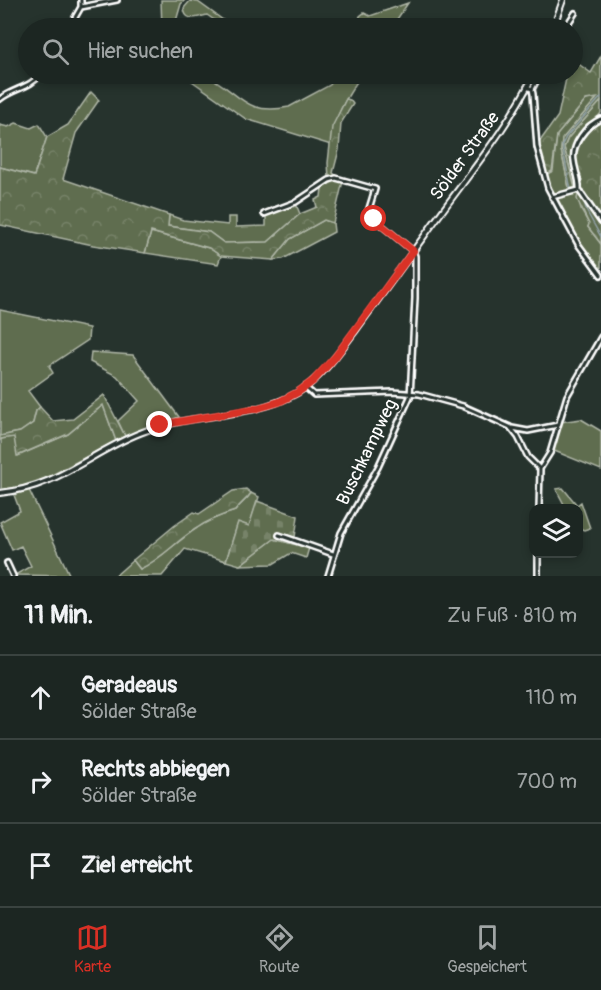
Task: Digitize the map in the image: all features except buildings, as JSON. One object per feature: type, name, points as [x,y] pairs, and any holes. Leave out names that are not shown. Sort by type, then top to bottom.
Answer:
[{"type":"main road","points":[[557,18],[563,0]]},
{"type":"main road","name":"Sölder Straße","points":[[0,493],[38,485],[57,478],[114,445],[160,425],[258,408],[279,402],[305,387],[335,357],[504,125],[530,84]]},
{"type":"street","points":[[75,18],[81,7],[81,0]]},
{"type":"street","points":[[81,7],[117,0]]},
{"type":"street","points":[[572,18],[575,13]]},
{"type":"street","points":[[0,99],[32,84]]},
{"type":"street","points":[[532,84],[529,88],[543,175],[552,197],[579,244],[601,275]]},
{"type":"street","points":[[601,119],[592,124],[576,145],[573,155],[579,190],[601,222]]},
{"type":"street","points":[[264,214],[296,202],[329,180],[346,179],[375,189],[368,212],[413,251]]},
{"type":"street","points":[[552,197],[579,190]]},
{"type":"street","name":"Buschkampweg","points":[[328,576],[341,533],[378,467],[410,393],[416,298],[413,251]]},
{"type":"street","points":[[539,504],[540,469],[550,453],[567,396],[601,337]]},
{"type":"street","points":[[305,387],[314,395],[419,394],[463,406],[510,427],[528,430],[558,425]]},
{"type":"street","points":[[510,427],[528,457],[540,469]]},
{"type":"street","points":[[279,535],[333,554]]},
{"type":"street","points":[[538,558],[538,576]]},
{"type":"street","points":[[7,563],[13,576]]},
{"type":"green space","points":[[161,0],[185,0],[181,4],[177,18],[162,18]]},
{"type":"green space","points":[[190,1],[198,2],[220,18],[211,18],[207,15],[189,17],[184,8]]},
{"type":"green space","points":[[408,3],[398,18],[360,18],[364,13],[370,16]]},
{"type":"green space","points":[[601,56],[601,101],[568,138],[564,147],[575,188],[569,188],[561,150],[562,139],[597,98],[586,100],[557,135],[552,171],[545,175],[538,144],[558,116],[565,84],[583,84],[583,67],[591,73]]},
{"type":"green space","points":[[196,84],[220,84],[251,105],[274,109],[289,107],[331,84],[356,84],[334,126],[331,145],[246,119]]},
{"type":"green space","points":[[91,92],[99,100],[76,133],[63,179],[169,215],[168,226],[209,232],[224,243],[268,242],[300,214],[317,207],[315,200],[321,197],[322,188],[336,180],[343,181],[333,223],[324,220],[290,239],[273,260],[221,256],[209,248],[151,232],[145,253],[93,245],[0,225],[0,167],[34,176],[47,137],[68,125]]},
{"type":"green space","points":[[598,97],[562,140],[561,150],[569,187],[575,187],[564,148],[568,138],[601,101],[601,113],[575,145],[578,190],[553,195],[545,175],[553,171],[557,135],[586,100]]},
{"type":"green space","points":[[346,99],[353,104],[341,123],[339,150],[333,173],[337,176],[329,178],[328,163],[332,127]]},
{"type":"green space","points":[[601,120],[601,244],[588,227],[589,224],[577,199],[579,190],[574,163],[576,146],[592,125]]},
{"type":"green space","points":[[16,123],[31,128],[39,124],[47,137],[34,176],[0,167],[0,125],[8,127]]},
{"type":"green space","points":[[578,191],[581,210],[589,224],[588,227],[601,244],[601,274],[579,244],[554,198]]},
{"type":"green space","points":[[296,204],[300,214],[268,242],[224,243],[209,232],[168,226],[169,215],[183,220],[228,225],[228,217],[236,217],[236,227],[266,226],[266,216]]},
{"type":"green space","points":[[324,220],[333,223],[334,232],[283,259],[273,260],[290,239]]},
{"type":"green space","points":[[151,232],[209,248],[221,256],[218,264],[145,253]]},
{"type":"green space","points":[[0,310],[89,328],[88,340],[49,366],[53,373],[28,391],[40,407],[36,411],[33,423],[20,432],[0,436]]},
{"type":"green space","points":[[91,352],[133,355],[179,417],[125,436],[118,421],[139,401],[117,376],[90,362]]},
{"type":"green space","points":[[104,395],[125,436],[116,441],[103,405],[68,434],[17,456],[14,437],[0,441],[0,436],[20,432],[33,423],[36,411],[40,407],[53,421],[73,419]]},
{"type":"green space","points":[[103,405],[116,441],[35,484],[1,490],[1,439],[14,436],[18,456],[68,434]]},
{"type":"green space","points":[[581,419],[601,431],[601,470],[552,450],[560,422]]},
{"type":"green space","points":[[563,488],[576,504],[564,504],[556,489]]},
{"type":"green space","points":[[246,489],[251,493],[235,511],[201,525],[140,569],[133,560],[194,512],[199,514],[233,491]]},
{"type":"green space","points":[[29,490],[70,576],[15,575],[31,566],[21,546],[12,550],[0,522],[20,511],[14,495]]},
{"type":"green space","points":[[251,493],[259,497],[249,526],[238,523],[226,561],[185,549],[162,576],[115,576],[133,560],[140,569],[148,565],[201,525],[235,511]]},
{"type":"green space","points":[[257,501],[298,516],[294,544],[274,539],[240,565],[226,561],[238,522],[249,526]]},
{"type":"green space","points":[[583,508],[590,528],[583,530]]},
{"type":"green space","points":[[274,539],[309,548],[306,558],[291,553],[273,564],[240,565]]},
{"type":"waterway","points":[[571,190],[562,145],[566,137],[601,97]]},
{"type":"waterway","points":[[583,198],[587,212],[601,237]]},
{"type":"route","points":[[160,425],[254,409],[279,402],[313,381],[335,357],[413,251],[374,219]]}]
